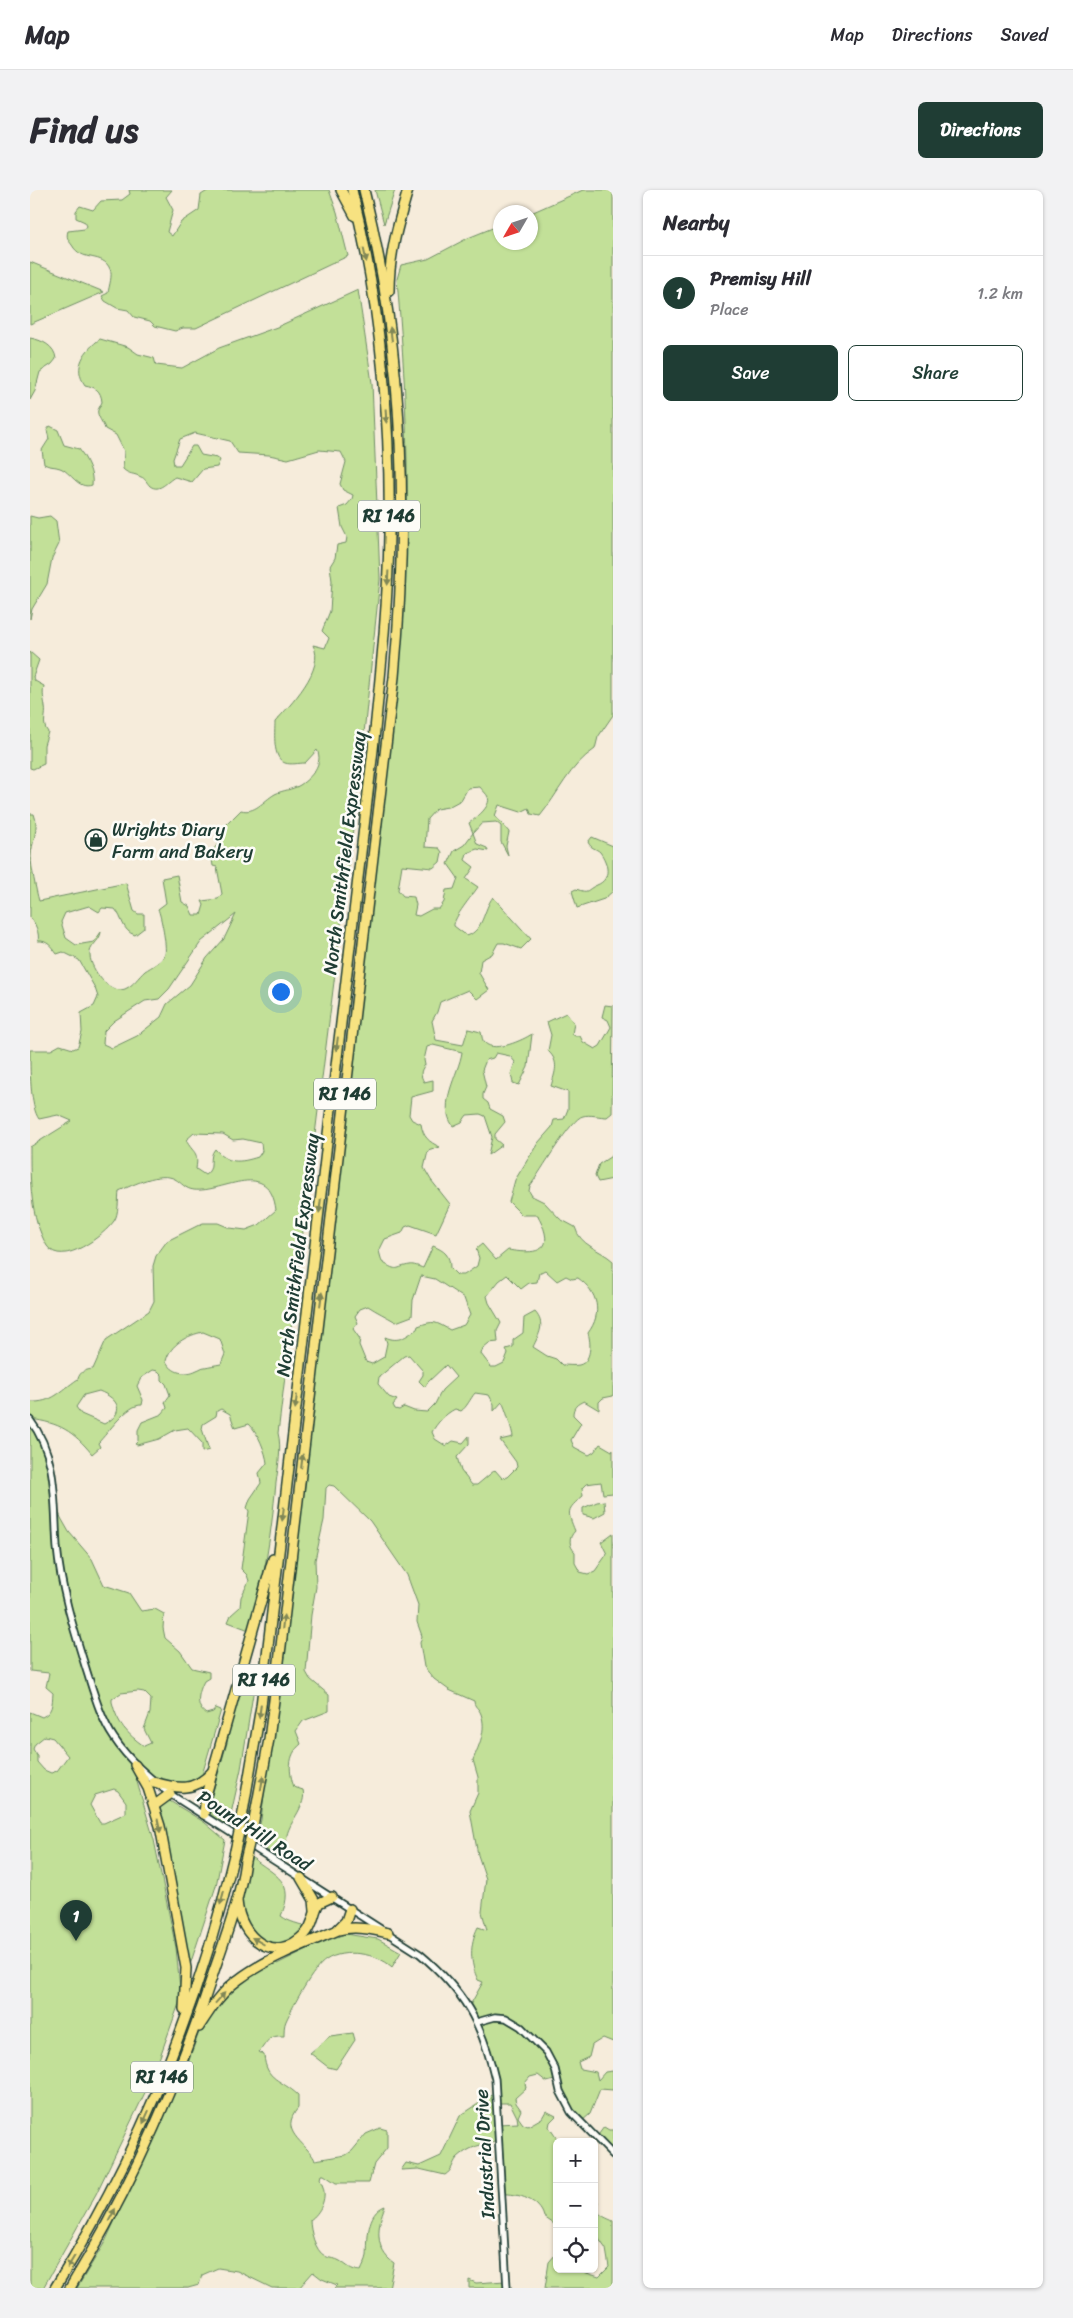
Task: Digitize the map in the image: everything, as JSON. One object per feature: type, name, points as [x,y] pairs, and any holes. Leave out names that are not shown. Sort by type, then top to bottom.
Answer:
[{"type":"highway","points":[[341,190],[359,226]]},
{"type":"highway","name":"North Smithfield Expressway","points":[[55,2288],[117,2177],[147,2116],[180,2032],[205,1958],[235,1851],[261,1706],[373,750],[386,602],[390,534],[385,394],[374,299],[352,190]]},
{"type":"highway","name":"North Smithfield Expressway","points":[[70,2288],[134,2172],[173,2087],[192,2038],[237,1895],[252,1831],[269,1739],[397,644],[403,504],[397,391],[388,313],[364,190]]},
{"type":"highway","points":[[388,313],[390,261],[408,190]]},
{"type":"highway","points":[[204,1814],[204,1804],[213,1769],[280,1541]]},
{"type":"highway","points":[[135,1765],[155,1805],[186,1968],[186,1994],[180,2032]]},
{"type":"highway","points":[[154,1782],[184,1789],[202,1781],[213,1769]]},
{"type":"highway","points":[[155,1805],[170,1794]]},
{"type":"highway","points":[[237,1895],[239,1916],[244,1929],[256,1942],[272,1947],[286,1946],[305,1934],[312,1924],[315,1910],[314,1900],[301,1878]]},
{"type":"highway","points":[[315,1910],[322,1900],[332,1897]]},
{"type":"highway","points":[[338,1930],[346,1921],[350,1909]]},
{"type":"highway","points":[[192,2038],[214,2004],[237,1980],[272,1960],[338,1930],[358,1928],[388,1933]]},
{"type":"street","name":"Pound Hill Road","points":[[30,1420],[38,1430],[52,1469],[59,1564],[70,1617],[102,1714],[113,1737],[135,1765],[170,1794],[388,1933],[441,1972],[460,1994],[477,2022]]},
{"type":"street","points":[[477,2022],[495,2017],[506,2018],[521,2027],[546,2052],[555,2069],[560,2090],[572,2112],[613,2155]]},
{"type":"street","name":"Industrial Drive","points":[[477,2022],[489,2055],[496,2086],[507,2288]]},
{"type":"green space","points":[[129,190],[172,190],[166,197],[173,210],[167,232],[172,236],[181,222],[199,210],[201,195],[209,190],[329,190],[337,212],[348,256],[196,328],[183,328],[175,331],[155,326],[150,321],[134,317],[128,310],[117,308],[105,301],[102,296],[108,293],[111,277],[110,269],[103,261],[76,251],[67,237],[68,231],[85,229],[87,226],[85,222],[76,218],[76,211],[80,206],[93,210],[101,201],[122,200],[130,194]]},
{"type":"green space","points":[[375,190],[395,190],[384,224]]},
{"type":"green space","points":[[583,190],[613,190],[613,715],[598,737],[595,749],[578,763],[540,816],[531,814],[529,808],[521,812],[499,805],[495,816],[509,832],[506,846],[508,855],[501,842],[501,826],[496,822],[482,823],[473,833],[477,844],[487,848],[488,851],[477,849],[467,853],[465,860],[474,867],[466,879],[478,887],[454,922],[454,926],[467,936],[473,933],[480,924],[493,897],[531,939],[521,949],[504,943],[498,943],[492,954],[481,960],[479,973],[489,990],[477,999],[468,990],[440,1002],[432,1021],[436,1040],[463,1045],[468,1029],[481,1032],[484,1042],[495,1047],[516,1042],[532,1034],[528,1067],[519,1085],[513,1083],[511,1074],[515,1062],[510,1056],[496,1053],[493,1058],[486,1060],[482,1070],[486,1087],[483,1099],[488,1103],[490,1109],[503,1116],[505,1122],[495,1134],[495,1139],[502,1145],[488,1155],[492,1137],[485,1116],[480,1114],[467,1115],[462,1122],[453,1126],[449,1117],[447,1108],[450,1089],[462,1052],[433,1045],[427,1047],[424,1060],[425,1065],[421,1075],[424,1082],[433,1080],[433,1091],[411,1097],[409,1115],[412,1120],[421,1124],[427,1139],[440,1147],[428,1151],[424,1168],[450,1204],[436,1234],[410,1225],[405,1227],[402,1233],[385,1239],[379,1251],[382,1262],[391,1267],[397,1268],[411,1265],[423,1268],[433,1246],[446,1254],[450,1268],[457,1275],[464,1275],[477,1266],[479,1258],[476,1249],[482,1244],[496,1260],[508,1250],[527,1252],[544,1246],[546,1241],[545,1233],[538,1215],[522,1215],[509,1202],[515,1180],[538,1143],[552,1127],[554,1120],[564,1119],[568,1109],[568,1092],[551,1086],[555,1072],[555,1063],[548,1051],[551,1035],[547,1022],[566,1013],[574,1023],[572,1034],[580,1036],[583,1042],[595,1049],[600,1046],[611,1027],[608,1020],[602,1017],[605,1005],[613,1006],[612,1113],[607,1117],[586,1115],[578,1119],[556,1147],[530,1186],[529,1191],[532,1196],[544,1202],[560,1219],[575,1227],[581,1239],[613,1261],[613,1396],[603,1398],[599,1402],[599,1410],[584,1401],[576,1406],[573,1415],[581,1423],[571,1440],[574,1447],[589,1455],[600,1444],[612,1451],[613,1449],[613,1493],[603,1494],[601,1482],[586,1484],[582,1488],[583,1496],[573,1505],[570,1511],[570,1519],[575,1531],[570,1539],[571,1547],[575,1552],[575,1563],[580,1572],[588,1574],[595,1571],[607,1554],[601,1542],[613,1533],[613,2042],[603,2038],[592,2045],[589,2057],[578,2062],[580,2069],[596,2072],[598,2080],[605,2072],[613,2071],[613,2090],[600,2089],[590,2114],[582,2121],[574,2112],[558,2079],[547,2082],[538,2075],[530,2077],[525,2083],[526,2088],[515,2098],[521,2110],[518,2117],[523,2124],[528,2126],[542,2118],[546,2111],[556,2116],[550,2122],[549,2127],[556,2138],[553,2138],[553,2223],[544,2217],[542,2211],[533,2202],[521,2196],[502,2194],[499,2142],[482,2144],[466,2151],[457,2158],[450,2171],[445,2175],[419,2169],[401,2170],[406,2163],[419,2166],[441,2156],[460,2116],[496,2092],[490,2062],[468,2009],[483,1982],[478,1980],[473,1967],[473,1940],[478,1927],[487,1930],[482,1912],[486,1879],[478,1855],[470,1811],[478,1793],[478,1777],[473,1760],[482,1737],[483,1720],[474,1701],[449,1690],[434,1679],[424,1667],[420,1643],[422,1636],[417,1622],[418,1605],[407,1575],[370,1521],[334,1486],[329,1485],[326,1488],[324,1520],[315,1560],[316,1587],[311,1615],[306,1672],[310,1679],[329,1695],[329,1711],[303,1721],[296,1731],[301,1744],[293,1753],[290,1770],[294,1787],[303,1790],[304,1796],[287,1835],[287,1859],[285,1862],[255,1842],[261,1820],[305,1445],[347,1119],[362,951],[404,572],[407,462],[397,279],[401,265],[428,259],[468,238],[493,228],[493,250],[538,250],[538,210]],"holes":[[[480,787],[487,795],[489,801],[482,812],[469,823],[473,833],[464,845],[454,851],[448,864],[458,878],[454,889],[446,890],[444,902],[439,909],[432,909],[419,916],[414,915],[416,905],[414,897],[403,896],[398,890],[402,865],[433,868],[440,862],[442,852],[439,848],[425,847],[427,819],[436,809],[448,807],[461,800],[468,788]],[[545,1270],[557,1281],[566,1276],[572,1279],[578,1278],[594,1296],[597,1310],[596,1318],[588,1333],[590,1351],[586,1360],[579,1365],[562,1365],[556,1359],[547,1356],[533,1347],[541,1325],[535,1312],[524,1318],[523,1333],[513,1340],[513,1347],[506,1349],[508,1353],[504,1363],[491,1367],[481,1354],[483,1348],[489,1343],[498,1342],[497,1331],[501,1323],[487,1296],[499,1281],[507,1275],[521,1289],[529,1283],[537,1282],[539,1273]],[[421,1276],[435,1279],[464,1298],[470,1315],[464,1325],[450,1330],[438,1324],[428,1323],[418,1326],[417,1329],[402,1338],[390,1339],[385,1337],[387,1343],[384,1357],[372,1364],[366,1362],[359,1345],[360,1339],[353,1329],[358,1323],[355,1316],[360,1309],[368,1306],[396,1322],[412,1316],[413,1300]],[[409,1355],[423,1371],[419,1381],[425,1387],[446,1365],[456,1377],[442,1390],[435,1404],[427,1412],[414,1411],[404,1407],[399,1410],[395,1409],[393,1405],[397,1400],[389,1397],[378,1384],[379,1377],[404,1356]],[[475,1393],[489,1395],[494,1404],[494,1411],[502,1402],[513,1437],[500,1440],[516,1462],[517,1467],[507,1477],[502,1478],[495,1470],[477,1485],[472,1485],[461,1471],[457,1457],[469,1444],[469,1436],[463,1443],[453,1441],[446,1446],[435,1439],[432,1432],[445,1416],[455,1409],[461,1411]],[[498,2103],[510,2103],[518,2123],[498,2124]]]},
{"type":"green space","points":[[30,262],[104,292],[30,324]]},
{"type":"green space","points":[[358,290],[372,383],[380,579],[360,772],[278,1433],[280,1445],[272,1521],[267,1557],[249,1630],[228,1622],[231,1615],[240,1607],[241,1597],[249,1581],[247,1575],[241,1569],[249,1511],[247,1508],[250,1499],[261,1483],[259,1473],[267,1463],[261,1443],[249,1424],[235,1428],[230,1414],[221,1409],[217,1411],[216,1416],[203,1424],[202,1429],[209,1450],[202,1452],[202,1443],[188,1428],[175,1430],[159,1439],[135,1444],[138,1441],[138,1430],[142,1422],[162,1414],[167,1408],[165,1402],[170,1395],[166,1384],[162,1380],[162,1375],[158,1371],[153,1370],[141,1378],[137,1386],[143,1400],[142,1405],[130,1409],[124,1414],[98,1443],[100,1447],[92,1454],[79,1439],[65,1429],[50,1423],[30,1419],[30,1402],[45,1401],[51,1398],[78,1379],[86,1370],[93,1369],[106,1340],[149,1311],[154,1301],[153,1266],[156,1256],[167,1241],[203,1223],[218,1223],[230,1228],[246,1230],[259,1225],[276,1210],[272,1194],[264,1185],[255,1181],[244,1181],[206,1190],[194,1190],[169,1177],[154,1178],[119,1191],[116,1218],[109,1227],[92,1241],[72,1251],[62,1253],[54,1252],[47,1246],[41,1235],[34,1210],[30,1147],[72,1121],[58,1115],[39,1119],[32,1097],[30,1050],[51,1050],[60,1045],[73,1049],[78,1047],[82,1032],[81,1013],[94,1006],[98,997],[79,960],[63,952],[57,954],[47,943],[38,941],[37,928],[30,917],[30,814],[34,814],[36,820],[31,857],[39,901],[126,883],[134,911],[138,914],[144,914],[144,928],[135,935],[128,931],[115,909],[102,908],[99,912],[89,906],[65,913],[61,922],[66,938],[76,945],[94,942],[101,932],[99,939],[91,949],[91,961],[97,974],[107,985],[119,990],[125,989],[164,957],[165,954],[161,918],[158,909],[166,903],[162,878],[177,875],[182,902],[189,906],[193,915],[201,915],[204,905],[202,901],[218,899],[222,894],[217,867],[213,866],[211,853],[223,837],[222,829],[241,810],[255,809],[275,794],[297,787],[308,778],[318,765],[319,755],[317,750],[305,763],[287,764],[281,760],[275,745],[275,722],[297,696],[311,675],[316,655],[313,645],[325,648],[329,638],[322,631],[330,611],[332,581],[330,566],[335,558],[337,545],[346,543],[347,537],[342,527],[339,508],[347,505],[353,495],[343,490],[340,484],[346,462],[341,452],[319,450],[288,459],[269,455],[238,453],[230,441],[195,433],[180,439],[173,459],[174,465],[180,465],[192,446],[196,446],[201,455],[220,460],[217,467],[203,469],[192,482],[175,477],[163,486],[154,488],[145,479],[123,469],[124,451],[116,435],[105,429],[98,414],[102,402],[99,392],[95,388],[85,385],[80,372],[80,365],[85,354],[100,339],[128,347],[138,354],[154,358],[156,365],[182,368],[219,348],[277,327]],"holes":[[[236,914],[224,939],[207,958],[190,985],[167,1004],[161,1017],[137,1036],[112,1048],[103,1044],[104,1031],[114,1021],[145,1001],[159,999],[169,989],[201,942]],[[194,1133],[223,1134],[233,1140],[243,1139],[261,1143],[262,1151],[258,1157],[234,1161],[229,1160],[215,1149],[210,1169],[205,1175],[196,1169],[196,1155],[186,1140]],[[203,1332],[220,1339],[225,1354],[221,1364],[203,1367],[188,1373],[175,1371],[166,1361],[168,1355],[180,1341]],[[99,1391],[106,1394],[117,1406],[115,1415],[104,1424],[81,1414],[76,1407],[84,1395]]]},
{"type":"green space","points":[[30,338],[47,344],[55,354],[56,359],[40,372],[35,391],[30,400]]},
{"type":"green space","points":[[50,426],[58,430],[64,445],[79,449],[82,453],[91,471],[92,485],[83,485],[64,470],[44,464],[42,450],[49,439],[47,430]]},
{"type":"green space","points":[[30,516],[38,518],[50,516],[56,521],[59,544],[52,558],[47,584],[32,609],[30,619]]},
{"type":"green space","points":[[30,652],[39,660],[33,677],[35,681],[44,686],[45,723],[48,732],[44,745],[44,764],[33,769],[30,768]]},
{"type":"green space","points":[[592,837],[613,846],[613,891],[604,899],[577,908],[572,891],[576,889],[587,891],[602,882],[607,875],[607,866],[603,856],[588,842]]},
{"type":"green space","points":[[613,1155],[613,1179],[598,1182],[595,1176],[599,1164]]},
{"type":"green space","points":[[30,1420],[46,1448],[56,1504],[69,1532],[92,1559],[104,1585],[129,1593],[141,1611],[155,1609],[164,1614],[163,1628],[165,1638],[180,1651],[192,1668],[209,1672],[209,1678],[204,1681],[199,1694],[199,1703],[202,1711],[206,1714],[213,1712],[216,1708],[221,1710],[202,1775],[177,1788],[135,1775],[154,1840],[176,1948],[181,1998],[153,2076],[96,2194],[43,2288],[30,2288],[30,1712],[42,1717],[46,1715],[51,1707],[53,1693],[46,1687],[49,1673],[30,1671]],"holes":[[[144,1692],[151,1699],[150,1713],[144,1729],[151,1743],[144,1746],[124,1727],[117,1716],[112,1702],[112,1699],[121,1693]],[[45,1736],[53,1738],[68,1756],[57,1771],[51,1773],[44,1770],[37,1762],[37,1756],[33,1749],[35,1744]],[[114,1789],[118,1791],[126,1802],[126,1813],[100,1823],[90,1805],[95,1795]]]},
{"type":"green space","points":[[604,1501],[605,1512],[594,1518],[583,1515],[583,1508]]},
{"type":"green space","points":[[244,1664],[257,1669],[241,1769],[228,1827],[207,1812],[227,1743],[233,1701]]},
{"type":"green space","points":[[168,1800],[204,1822],[225,1840],[216,1886],[189,1968],[160,1828],[160,1807]]},
{"type":"green space","points":[[251,1857],[281,1880],[285,1887],[285,1904],[281,1916],[309,1928],[291,1944],[258,1943],[237,1908]]},
{"type":"green space","points":[[345,1934],[378,1939],[401,1952],[392,1967],[378,1958],[351,1953],[333,1956],[326,1960],[315,1971],[298,1997],[285,2023],[284,2036],[271,2038],[259,2052],[264,2055],[265,2064],[271,2075],[298,2095],[298,2108],[293,2116],[292,2130],[315,2160],[346,2155],[352,2151],[366,2134],[380,2128],[387,2130],[387,2148],[374,2164],[369,2183],[336,2183],[321,2175],[320,2180],[324,2192],[323,2201],[320,2210],[310,2220],[314,2240],[321,2253],[338,2260],[352,2269],[361,2271],[367,2256],[371,2220],[379,2209],[385,2206],[380,2221],[379,2237],[383,2251],[394,2263],[389,2288],[334,2288],[337,2285],[322,2279],[313,2272],[299,2288],[272,2288],[237,2271],[218,2268],[202,2275],[199,2285],[188,2288],[77,2288],[105,2242],[188,2062],[202,2024],[222,1995],[273,1959],[277,1964],[319,1943]]},
{"type":"green space","points":[[353,2033],[355,2040],[336,2069],[328,2067],[310,2053],[330,2036]]},
{"type":"green space","points":[[604,2127],[613,2130],[613,2156],[598,2138],[596,2138]]},
{"type":"green space","points":[[598,2212],[613,2221],[613,2288],[545,2288],[549,2262],[553,2257],[553,2273],[586,2273],[599,2277],[609,2267],[606,2249],[598,2238]]},
{"type":"green space","points":[[469,2280],[476,2283],[505,2281],[506,2288],[469,2288]]},
{"type":"place","name":"Wrights Diary Farm and Bakery","points":[[96,840]]},
{"type":"place","name":"Premisy Hill","points":[[76,1941]]}]
